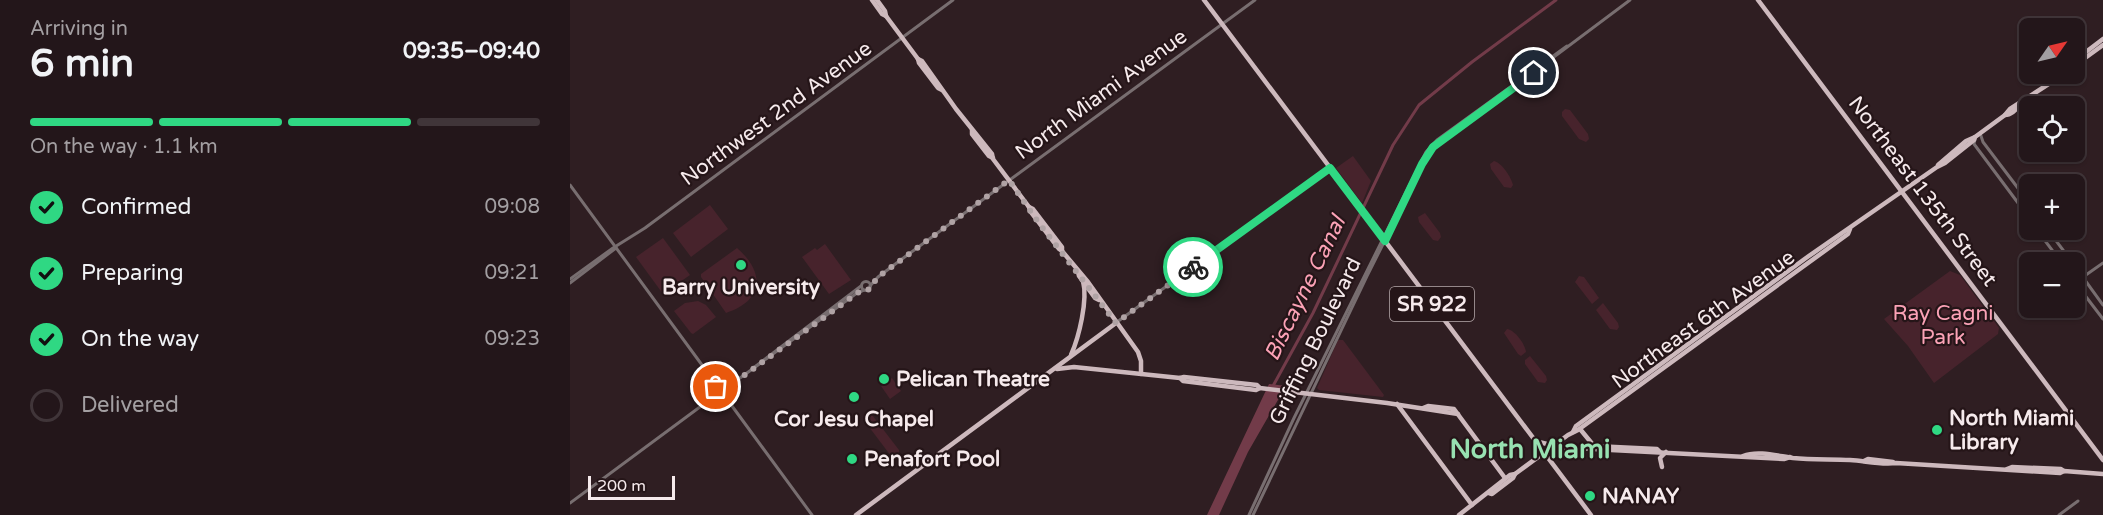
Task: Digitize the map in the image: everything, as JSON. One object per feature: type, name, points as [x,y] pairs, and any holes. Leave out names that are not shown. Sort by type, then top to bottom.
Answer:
[{"type":"main road","points":[[872,0],[941,86],[972,130],[972,134],[1062,247],[1062,251],[1095,298],[1099,300],[1139,354],[1141,374]]},
{"type":"main road","points":[[877,0],[886,16]]},
{"type":"main road","name":"SR 922","points":[[1204,0],[1591,515]]},
{"type":"main road","name":"Northeast 135th Street","points":[[1758,0],[2103,460]]},
{"type":"main road","points":[[2085,58],[2103,42]]},
{"type":"main road","points":[[2085,54],[2103,42]]},
{"type":"main road","name":"Northeast 6th Avenue","points":[[1459,515],[1505,478],[1515,474],[1558,442],[1580,429],[1679,357],[1695,340],[1937,167],[1966,141],[1978,135],[2005,115],[2006,111],[2019,105],[2045,85]]},
{"type":"main road","name":"Northeast 6th Avenue","points":[[1573,432],[1576,426],[1825,250],[1850,232],[1850,229]]},
{"type":"main road","points":[[1825,250],[1829,242]]},
{"type":"main road","points":[[1078,272],[1099,296],[1099,300]]},
{"type":"main road","points":[[1073,366],[1084,297],[1083,281]]},
{"type":"main road","points":[[856,515],[1116,323]]},
{"type":"main road","points":[[1055,369],[1073,366],[1180,378],[1183,381],[1256,390],[1260,388],[1456,411],[1505,478]]},
{"type":"main road","points":[[1616,403],[1620,395]]},
{"type":"main road","points":[[1397,404],[1472,505]]},
{"type":"main road","points":[[1407,418],[1408,412],[1415,407]]},
{"type":"main road","points":[[1580,429],[1593,446],[1657,449],[1660,452]]},
{"type":"main road","points":[[1534,441],[1547,444],[1558,442]]},
{"type":"main road","points":[[1553,447],[2103,474]]},
{"type":"main road","points":[[1662,467],[1660,458],[1666,452]]},
{"type":"main road","points":[[1864,461],[1868,459],[1888,460],[1896,463]]},
{"type":"main road","points":[[1932,465],[1937,462],[1937,459]]},
{"type":"main road","points":[[2097,473],[2102,468],[2103,460]]},
{"type":"main road","name":"Northeast 6th Avenue","points":[[1489,493],[1492,494],[1515,474]]},
{"type":"street","name":"Northwest 2nd Avenue","points":[[570,281],[953,0]]},
{"type":"street","name":"North Miami Avenue","points":[[870,286],[878,277],[1255,0]]},
{"type":"street","name":"Griffing Boulevard","points":[[1251,515],[1426,152],[1437,140],[1630,0]]},
{"type":"street","points":[[1978,135],[2019,189]]},
{"type":"street","points":[[1978,135],[1974,144],[2019,204]]},
{"type":"street","points":[[1116,323],[1330,168]]},
{"type":"street","points":[[1999,178],[2006,172]]},
{"type":"street","points":[[570,185],[713,380],[722,387],[723,394],[812,515]]},
{"type":"street","points":[[2045,240],[2054,252]]},
{"type":"street","points":[[2050,247],[2057,242],[2064,252]]},
{"type":"street","points":[[2085,276],[2103,263]]},
{"type":"street","name":"North Miami Avenue","points":[[867,282],[878,277]]},
{"type":"street","points":[[2085,278],[2103,305]]},
{"type":"street","points":[[570,503],[708,401],[723,394],[735,382],[822,318],[864,290],[868,290],[870,286],[867,282],[863,282],[822,318]]},
{"type":"street","points":[[861,286],[864,290]]},
{"type":"street","points":[[2085,295],[2103,319]]},
{"type":"street","points":[[713,380],[716,391]]},
{"type":"street","points":[[708,401],[716,391],[735,382]]},
{"type":"street","points":[[716,391],[723,394]]},
{"type":"street","points":[[2059,515],[2078,501]]},
{"type":"green space","points":[[1565,109],[1570,110],[1588,134],[1589,139],[1586,142],[1579,139],[1562,116]]},
{"type":"green space","points":[[1353,156],[1371,181],[1362,203],[1336,168]]},
{"type":"green space","points":[[1494,161],[1500,164],[1508,174],[1513,185],[1511,188],[1504,187],[1491,169],[1490,164]]},
{"type":"green space","points":[[710,205],[728,229],[691,257],[673,233]]},
{"type":"green space","points":[[1425,213],[1440,233],[1441,237],[1438,241],[1433,240],[1419,222],[1418,217]]},
{"type":"green space","points":[[663,238],[690,275],[663,294],[636,257]]},
{"type":"green space","points":[[825,244],[851,280],[829,294],[802,257]]},
{"type":"green space","points":[[737,248],[753,267],[756,285],[747,301],[726,313],[701,274]]},
{"type":"green space","name":"Ray Cagni Park","points":[[1950,271],[1960,275],[1999,328],[1998,334],[1934,383],[1908,346],[1884,319]]},
{"type":"green space","points":[[1579,276],[1584,277],[1599,298],[1592,304],[1575,282]]},
{"type":"green space","points":[[698,301],[706,305],[716,317],[693,334],[674,311],[685,303]]},
{"type":"green space","points":[[1603,303],[1618,323],[1617,330],[1610,329],[1596,310]]},
{"type":"green space","points":[[1507,329],[1524,345],[1526,352],[1521,356],[1504,333]]},
{"type":"green space","points":[[1338,340],[1343,340],[1384,395],[1383,397],[1317,388]]},
{"type":"green space","points":[[1530,356],[1546,376],[1545,383],[1538,382],[1525,364],[1525,360]]},
{"type":"green space","points":[[892,378],[901,391],[890,399],[881,386]]},
{"type":"green space","points":[[869,411],[899,450],[896,457],[891,456],[863,419],[864,414]]},
{"type":"shaded area","points":[[1269,384],[1286,386],[1248,452],[1219,515],[1207,515]]},
{"type":"waterway","name":"Biscayne Canal","points":[[1273,386],[1313,313],[1393,145],[1419,105],[1472,62],[1556,0]]},
{"type":"way so far","points":[[716,387],[718,395],[724,395],[735,382],[859,292],[868,290],[878,277],[1009,180],[1038,222],[1116,323],[1193,267]]},
{"type":"place","name":"Barry University","points":[[741,265]]},
{"type":"place","name":"Pelican Theatre","points":[[884,379]]},
{"type":"place","name":"Cor Jesu Chapel","points":[[854,397]]},
{"type":"place","name":"North Miami Library","points":[[1937,430]]},
{"type":"place","name":"Penafort Pool","points":[[852,459]]},
{"type":"place","name":"NANAY","points":[[1590,496]]},
{"type":"district","name":"North Miami","points":[[1530,449]]},
{"type":"route","points":[[1193,267],[1330,168],[1385,241],[1422,164],[1433,147],[1534,73]]}]
